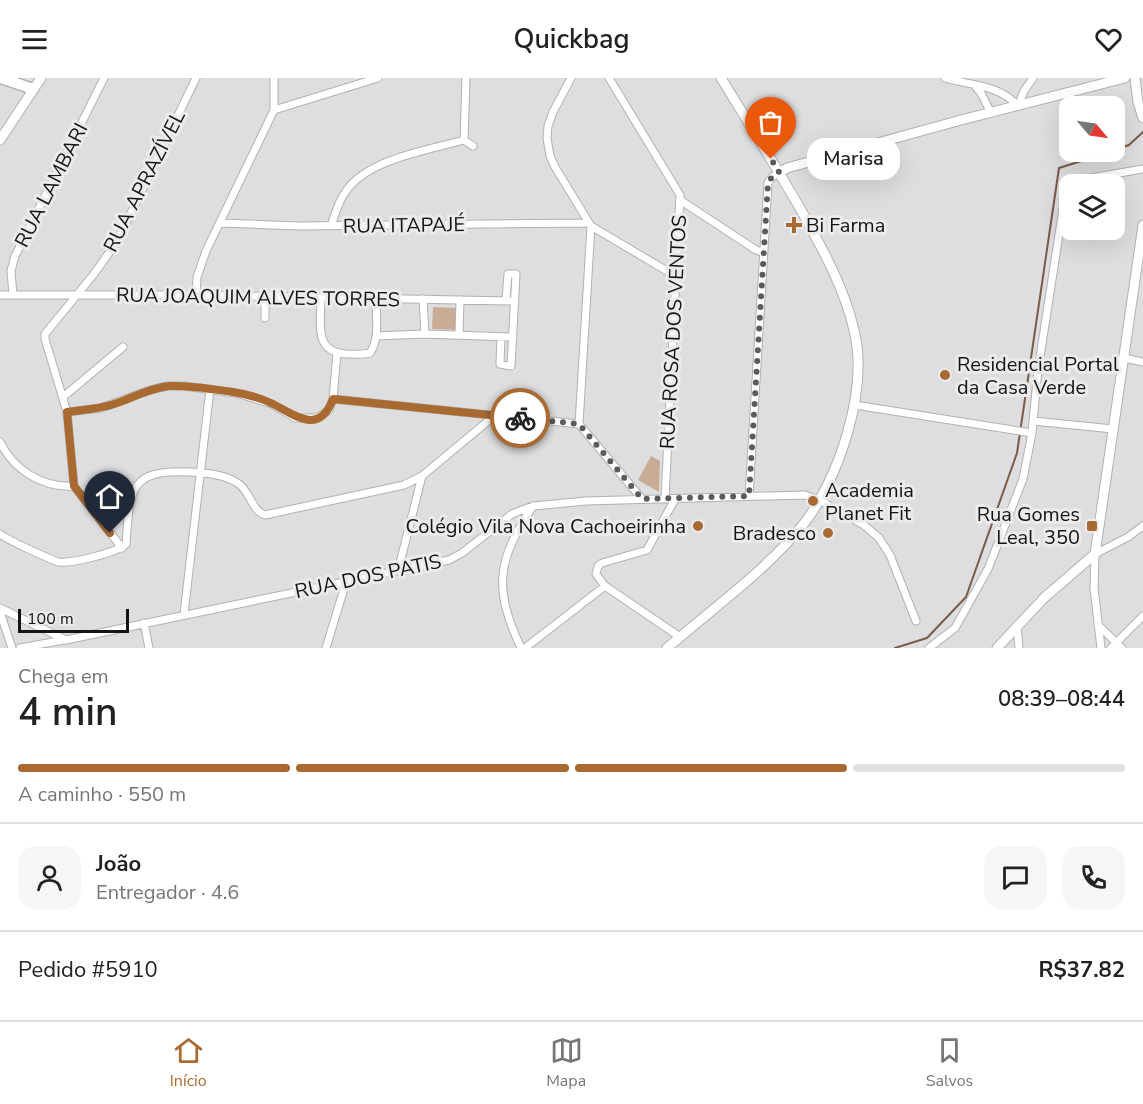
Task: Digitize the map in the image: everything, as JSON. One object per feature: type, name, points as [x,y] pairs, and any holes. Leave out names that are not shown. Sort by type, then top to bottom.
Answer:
[{"type":"main road","points":[[1,78],[33,89]]},
{"type":"street","points":[[0,140],[41,78]]},
{"type":"street","name":"RUA LAMBARI","points":[[13,294],[11,271],[15,256],[104,78]]},
{"type":"street","name":"RUA APRAZÍVEL","points":[[63,397],[45,339],[48,330],[77,296],[118,240],[196,78]]},
{"type":"street","points":[[196,295],[201,263],[274,110],[274,78]]},
{"type":"street","points":[[274,110],[359,81],[378,78]]},
{"type":"street","points":[[464,140],[466,78]]},
{"type":"street","points":[[571,78],[548,126],[548,148],[555,167],[590,225],[677,277]]},
{"type":"street","name":"RUA ROSA DOS VENTOS","points":[[609,78],[680,195],[665,499]]},
{"type":"street","points":[[668,648],[770,561],[801,528],[834,473],[843,450],[855,405],[857,347],[855,331],[842,292],[826,255],[779,172],[721,78]]},
{"type":"street","points":[[1018,106],[1032,78]]},
{"type":"street","points":[[749,496],[762,252],[768,183],[772,177],[787,168],[1125,78]]},
{"type":"street","points":[[1135,78],[1143,118]]},
{"type":"street","points":[[949,79],[998,90],[1009,96],[1018,106]]},
{"type":"street","points":[[974,85],[981,93],[991,113]]},
{"type":"street","points":[[331,226],[340,199],[355,180],[366,172],[392,160],[464,140],[473,146]]},
{"type":"street","points":[[929,648],[955,628],[988,569],[1023,479],[1032,433],[1040,358],[1065,196],[1069,184],[1073,181],[1143,169]]},
{"type":"street","points":[[680,200],[762,252]]},
{"type":"street","name":"RUA ITAPAJÉ","points":[[221,223],[331,226],[590,225]]},
{"type":"street","points":[[590,225],[579,424],[642,499]]},
{"type":"street","points":[[1101,648],[1094,588],[1095,554],[1143,225]]},
{"type":"street","points":[[501,337],[500,364],[512,366],[517,275],[509,273],[506,300]]},
{"type":"street","name":"RUA JOAQUIM ALVES TORRES","points":[[0,295],[196,295],[515,301]]},
{"type":"street","points":[[265,297],[265,318]]},
{"type":"street","points":[[321,298],[321,338],[324,345],[337,353],[370,353],[376,336],[376,299]]},
{"type":"street","points":[[423,299],[425,334]]},
{"type":"street","points":[[459,335],[460,300]]},
{"type":"street","points":[[376,336],[425,334],[513,337]]},
{"type":"street","points":[[122,548],[74,486],[67,412],[63,397],[123,347]]},
{"type":"street","points":[[67,412],[101,408],[167,386],[210,389],[257,399],[272,404],[295,418],[317,418],[329,410],[333,399],[337,353]]},
{"type":"street","points":[[1124,358],[1143,362]]},
{"type":"street","points":[[184,614],[210,389]]},
{"type":"street","points":[[333,399],[579,424]]},
{"type":"street","points":[[855,405],[1032,433]]},
{"type":"street","points":[[0,534],[60,562],[122,548],[126,544],[131,498],[143,479],[160,472],[200,472],[217,475],[239,484],[258,512],[265,515],[404,485],[422,476],[494,416]]},
{"type":"street","points":[[1033,421],[1113,429]]},
{"type":"street","points":[[0,442],[3,455],[29,475],[62,487],[74,486]]},
{"type":"street","points":[[398,571],[422,476]]},
{"type":"street","name":"RUA DOS PATIS","points":[[20,648],[346,582],[457,557],[512,514],[533,506],[642,499],[805,495],[819,500],[864,525],[879,538],[890,555],[916,621]]},
{"type":"street","points":[[675,499],[647,550],[610,560],[598,566],[596,577],[605,586],[680,637]]},
{"type":"street","points":[[533,506],[511,542],[503,569],[503,586],[508,615],[523,648],[605,586]]},
{"type":"street","points":[[997,648],[1065,578],[1095,554],[1143,526]]},
{"type":"street","points":[[326,648],[346,582]]},
{"type":"street","points":[[0,610],[66,640]]},
{"type":"street","points":[[0,610],[12,648]]},
{"type":"street","points":[[1098,625],[1117,646],[1143,616]]},
{"type":"street","points":[[144,623],[149,648]]},
{"type":"street","points":[[1017,626],[1019,648]]},
{"type":"shaded area","points":[[433,307],[457,308],[456,330],[432,329]]},
{"type":"shaded area","points":[[651,456],[660,461],[659,492],[638,480]]},
{"type":"waterway","points":[[1125,146],[1143,132]]},
{"type":"waterway","points":[[895,648],[927,638],[966,597],[1017,453],[1059,168],[1078,162]]},
{"type":"way so far","points":[[520,418],[579,424],[642,499],[749,496],[768,183],[779,172],[771,159]]},
{"type":"place","name":"Marisa","points":[[771,159]]},
{"type":"place","name":"Bi Farma","points":[[794,225]]},
{"type":"place","name":"Residencial Portal da Casa Verde","points":[[945,375]]},
{"type":"place","name":"Academia Planet Fit","points":[[813,501]]},
{"type":"place","name":"Colégio Vila Nova Cachoeirinha","points":[[698,526]]},
{"type":"place","name":"Rua Gomes Leal, 350","points":[[1092,526]]},
{"type":"place","name":"Bradesco","points":[[828,533]]},
{"type":"route","points":[[110,533],[74,486],[67,412],[101,408],[167,386],[184,386],[237,393],[272,404],[295,418],[317,418],[324,415],[329,410],[333,399],[520,418]]}]
